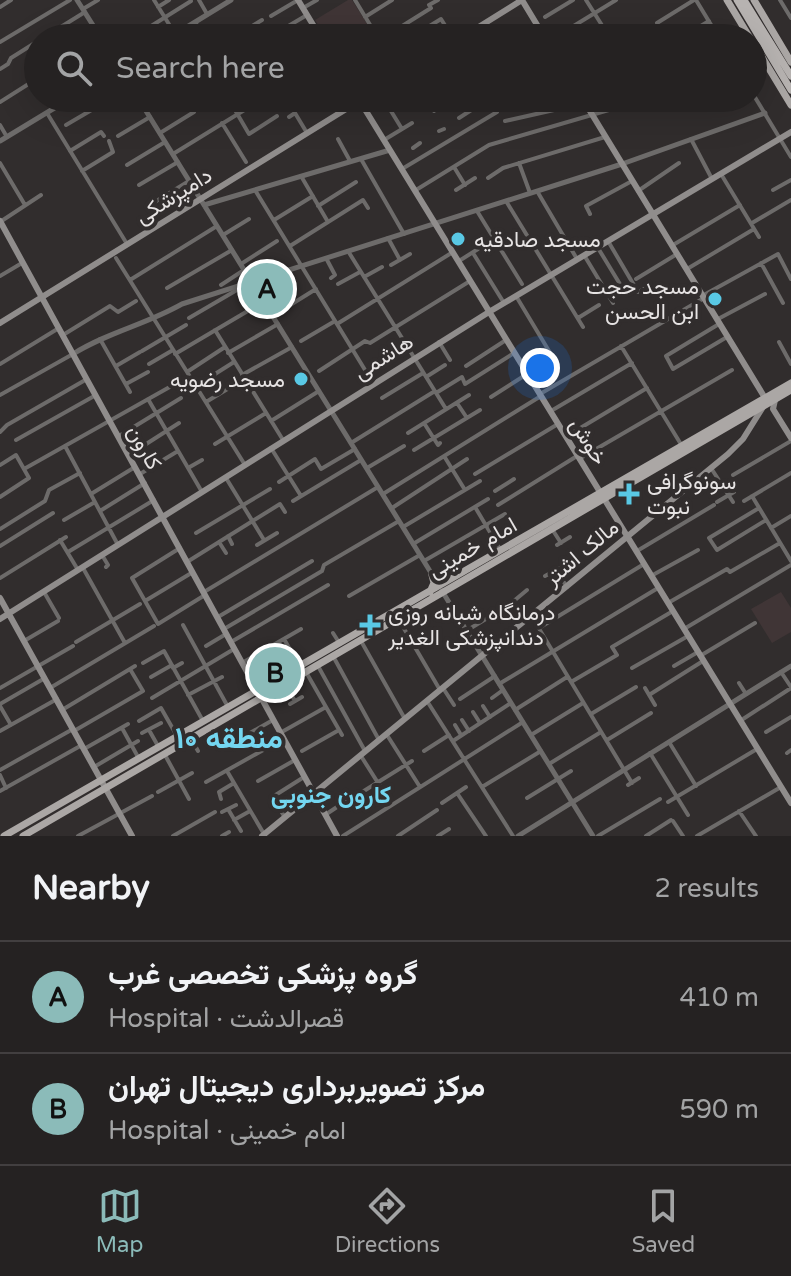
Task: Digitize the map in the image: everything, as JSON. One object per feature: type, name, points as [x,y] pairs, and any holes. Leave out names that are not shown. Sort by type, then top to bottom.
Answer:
[{"type":"highway","points":[[732,0],[748,24]]},
{"type":"highway","points":[[749,0],[762,24]]},
{"type":"highway","points":[[767,33],[791,76]]},
{"type":"highway","points":[[767,53],[791,90]]},
{"type":"main road","points":[[298,0],[313,24]]},
{"type":"main road","points":[[484,24],[522,0],[537,24]]},
{"type":"main road","points":[[732,0],[742,24]]},
{"type":"main road","points":[[749,0],[790,58]]},
{"type":"main road","points":[[767,65],[790,103]]},
{"type":"main road","name":"دامپزشکی","points":[[0,323],[203,202],[226,184],[340,112]]},
{"type":"main road","name":"خوش","points":[[368,112],[791,803]]},
{"type":"main road","points":[[590,112],[764,402]]},
{"type":"main road","name":"هاشمی","points":[[0,619],[439,342],[791,132]]},
{"type":"main road","name":"کارون","points":[[0,222],[3,233],[23,263],[119,436],[325,815],[340,836]]},
{"type":"main road","name":"امام خمینی","points":[[4,836],[104,785],[162,751],[178,737],[206,726],[303,670],[402,622],[441,589],[501,551],[673,455],[791,383]]},
{"type":"main road","name":"امام خمینی","points":[[673,455],[682,446],[791,390]]},
{"type":"main road","points":[[775,399],[772,405],[774,411],[790,435]]},
{"type":"main road","name":"مالک اشتر","points":[[263,835],[711,468],[739,443],[764,402]]},
{"type":"main road","name":"امام خمینی","points":[[104,785],[139,760],[191,738],[229,708],[285,684],[340,644],[430,592],[552,529],[602,496]]},
{"type":"main road","points":[[430,592],[432,575]]},
{"type":"main road","points":[[0,598],[131,836]]},
{"type":"main road","name":"امام خمینی","points":[[23,836],[86,795]]},
{"type":"street","points":[[0,7],[11,0]]},
{"type":"street","points":[[30,24],[70,0]]},
{"type":"street","points":[[77,0],[92,24]]},
{"type":"street","points":[[64,24],[98,0]]},
{"type":"street","points":[[154,0],[169,24]]},
{"type":"street","points":[[158,7],[169,0]]},
{"type":"street","points":[[199,0],[207,14]]},
{"type":"street","points":[[192,24],[231,0]]},
{"type":"street","points":[[271,16],[298,0]]},
{"type":"street","points":[[288,24],[317,0]]},
{"type":"street","points":[[365,17],[392,0]]},
{"type":"street","points":[[404,24],[431,8],[429,5],[438,0]]},
{"type":"street","points":[[545,17],[573,0]]},
{"type":"street","points":[[586,0],[602,24]]},
{"type":"street","points":[[577,24],[616,0]]},
{"type":"street","points":[[657,23],[695,0],[711,24]]},
{"type":"street","points":[[780,0],[791,18]]},
{"type":"street","points":[[153,24],[191,1]]},
{"type":"street","points":[[357,1],[370,24]]},
{"type":"street","points":[[256,24],[262,20]]},
{"type":"street","points":[[704,24],[709,21]]},
{"type":"street","points":[[0,42],[24,28]]},
{"type":"street","points":[[0,69],[24,50]]},
{"type":"street","points":[[0,102],[24,87]]},
{"type":"street","points":[[66,125],[88,112]]},
{"type":"street","points":[[147,112],[249,283],[264,301],[592,835],[660,799]]},
{"type":"street","points":[[160,133],[194,112]]},
{"type":"street","points":[[173,154],[240,112]]},
{"type":"street","points":[[392,112],[402,129]]},
{"type":"street","points":[[459,118],[468,112]]},
{"type":"street","points":[[402,169],[497,112]]},
{"type":"street","points":[[505,121],[544,112]]},
{"type":"street","points":[[415,191],[489,145],[602,112]]},
{"type":"street","points":[[0,141],[47,113],[128,245]]},
{"type":"street","points":[[289,117],[295,113],[307,133]]},
{"type":"street","points":[[0,395],[99,337],[154,320],[182,304],[622,164],[765,113],[791,157]]},
{"type":"street","points":[[238,114],[249,134],[277,116]]},
{"type":"street","points":[[118,136],[150,117]]},
{"type":"street","points":[[222,123],[246,162]]},
{"type":"street","points":[[384,140],[412,123]]},
{"type":"street","points":[[0,125],[7,137]]},
{"type":"street","points":[[70,151],[101,132],[104,136]]},
{"type":"street","points":[[488,178],[503,168],[605,137]]},
{"type":"street","points":[[338,139],[350,162]]},
{"type":"street","points":[[691,139],[712,179]]},
{"type":"street","points":[[82,171],[113,152],[109,141]]},
{"type":"street","points":[[127,165],[165,142]]},
{"type":"street","points":[[413,148],[420,143]]},
{"type":"street","points":[[203,202],[390,150]]},
{"type":"street","points":[[361,159],[404,234]]},
{"type":"street","points":[[139,185],[178,162]]},
{"type":"street","points":[[0,163],[25,205]]},
{"type":"street","points":[[519,163],[530,193]]},
{"type":"street","points":[[638,191],[679,163]]},
{"type":"street","points":[[454,167],[465,185]]},
{"type":"street","points":[[721,173],[759,237]]},
{"type":"street","points":[[301,176],[328,222]]},
{"type":"street","points":[[456,190],[475,178]]},
{"type":"street","points":[[150,205],[190,181]]},
{"type":"street","points":[[590,214],[586,206],[632,181]]},
{"type":"street","points":[[773,190],[789,181],[791,191]]},
{"type":"street","points":[[318,206],[356,182]]},
{"type":"street","points":[[226,184],[232,196]]},
{"type":"street","points":[[255,190],[373,383]]},
{"type":"street","points":[[537,191],[613,303]]},
{"type":"street","points":[[0,222],[41,195]]},
{"type":"street","points":[[274,220],[313,196]]},
{"type":"street","points":[[290,246],[363,200],[368,208]]},
{"type":"street","points":[[686,270],[791,200]]},
{"type":"street","points":[[506,201],[583,327]]},
{"type":"street","points":[[672,246],[740,205]]},
{"type":"street","points":[[476,210],[522,284]]},
{"type":"street","points":[[223,235],[249,219]]},
{"type":"street","points":[[130,280],[217,226]]},
{"type":"street","points":[[388,238],[400,260]]},
{"type":"street","points":[[221,285],[277,241]]},
{"type":"street","points":[[608,241],[638,292],[646,288]]},
{"type":"street","points":[[597,247],[626,294]]},
{"type":"street","points":[[167,288],[232,250]]},
{"type":"street","points":[[348,251],[446,409]]},
{"type":"street","points":[[458,261],[475,251],[504,303]]},
{"type":"street","points":[[301,341],[453,252]]},
{"type":"street","points":[[391,265],[410,254]]},
{"type":"street","points":[[636,279],[677,254]]},
{"type":"street","points":[[383,494],[540,395],[778,254],[791,279]]},
{"type":"street","points":[[115,256],[245,465]]},
{"type":"street","points":[[326,258],[335,275],[331,278]]},
{"type":"street","points":[[0,276],[23,263]]},
{"type":"street","points":[[761,263],[783,303]]},
{"type":"street","points":[[364,277],[382,267]]},
{"type":"street","points":[[338,284],[360,271]]},
{"type":"street","points":[[319,371],[470,281]]},
{"type":"street","points":[[189,318],[249,283]]},
{"type":"street","points":[[279,312],[316,289]]},
{"type":"street","points":[[727,337],[673,369],[666,356],[765,294]]},
{"type":"street","points":[[516,296],[555,361]]},
{"type":"street","points":[[0,364],[110,306],[118,312],[136,301]]},
{"type":"street","points":[[149,364],[264,301]]},
{"type":"street","points":[[578,318],[597,307]]},
{"type":"street","points":[[187,372],[278,324]]},
{"type":"street","points":[[116,366],[186,325]]},
{"type":"street","points":[[215,330],[283,440]]},
{"type":"street","points":[[99,337],[130,392]]},
{"type":"street","points":[[466,366],[506,340]]},
{"type":"street","points":[[439,342],[450,360]]},
{"type":"street","points":[[779,342],[791,364]]},
{"type":"street","points":[[621,346],[682,446]]},
{"type":"street","points":[[206,402],[292,347]]},
{"type":"street","points":[[279,482],[315,459],[321,469],[435,392],[462,377],[465,384],[514,353]]},
{"type":"street","points":[[196,386],[234,362]]},
{"type":"street","points":[[550,411],[632,363]]},
{"type":"street","points":[[382,398],[445,365]]},
{"type":"street","points":[[498,505],[732,370]]},
{"type":"street","points":[[126,384],[148,372]]},
{"type":"street","points":[[491,397],[527,374]]},
{"type":"street","points":[[24,469],[173,385],[168,378]]},
{"type":"street","points":[[0,432],[87,379]]},
{"type":"street","points":[[565,437],[647,388]]},
{"type":"street","points":[[271,421],[319,391]]},
{"type":"street","points":[[16,440],[96,395]]},
{"type":"street","points":[[408,433],[469,395]]},
{"type":"street","points":[[119,436],[181,398]]},
{"type":"street","points":[[148,399],[182,463],[202,492]]},
{"type":"street","points":[[457,402],[467,418]]},
{"type":"street","points":[[414,450],[480,410]]},
{"type":"street","points":[[215,444],[266,413]]},
{"type":"street","points":[[129,455],[179,423]]},
{"type":"street","points":[[424,423],[438,445],[440,443]]},
{"type":"street","points":[[475,474],[558,424]]},
{"type":"street","points":[[733,475],[790,435]]},
{"type":"street","points":[[65,446],[118,545]]},
{"type":"street","points":[[367,468],[404,446]]},
{"type":"street","points":[[271,448],[301,496]]},
{"type":"street","points":[[140,474],[178,451]]},
{"type":"street","points":[[0,465],[16,455],[29,478],[0,497]]},
{"type":"street","points":[[444,456],[465,490]]},
{"type":"street","points":[[391,508],[467,459]]},
{"type":"street","points":[[188,468],[202,460]]},
{"type":"street","points":[[293,501],[361,460]]},
{"type":"street","points":[[91,494],[135,467]]},
{"type":"street","points":[[711,468],[732,494],[733,502]]},
{"type":"street","points":[[0,529],[45,501],[49,490],[80,473]]},
{"type":"street","points":[[744,501],[791,473]]},
{"type":"street","points":[[225,477],[264,540]]},
{"type":"street","points":[[495,491],[514,479]]},
{"type":"street","points":[[206,646],[322,571],[324,565],[480,481]]},
{"type":"street","points":[[100,511],[145,483]]},
{"type":"street","points":[[505,484],[512,496]]},
{"type":"street","points":[[50,688],[378,487]]},
{"type":"street","points":[[196,533],[270,489]]},
{"type":"street","points":[[636,551],[732,494]]},
{"type":"street","points":[[632,668],[791,562],[752,496]]},
{"type":"street","points":[[413,544],[488,499]]},
{"type":"street","points":[[68,552],[154,500]]},
{"type":"street","points":[[64,520],[95,502]]},
{"type":"street","points":[[187,562],[280,504],[285,512]]},
{"type":"street","points":[[39,505],[46,517]]},
{"type":"street","points":[[475,507],[501,551]]},
{"type":"street","points":[[759,508],[709,538],[717,550],[766,520]]},
{"type":"street","points":[[0,546],[53,513]]},
{"type":"street","points":[[349,596],[505,514]]},
{"type":"street","points":[[771,528],[791,516]]},
{"type":"street","points":[[552,529],[559,544],[570,537]]},
{"type":"street","points":[[257,545],[277,533]]},
{"type":"street","points":[[228,536],[232,544]]},
{"type":"street","points":[[0,578],[63,538],[68,552],[125,643]]},
{"type":"street","points":[[219,542],[226,553]]},
{"type":"street","points":[[668,603],[780,543]]},
{"type":"street","points":[[156,625],[132,578],[180,548]]},
{"type":"street","points":[[651,576],[698,550]]},
{"type":"street","points":[[102,555],[108,565],[106,567]]},
{"type":"street","points":[[217,617],[312,561]]},
{"type":"street","points":[[545,576],[567,564]]},
{"type":"street","points":[[539,628],[644,564]]},
{"type":"street","points":[[556,570],[567,587]]},
{"type":"street","points":[[145,601],[193,572]]},
{"type":"street","points":[[721,572],[725,579]]},
{"type":"street","points":[[152,698],[328,585]]},
{"type":"street","points":[[492,698],[501,687],[553,652],[659,588]]},
{"type":"street","points":[[466,631],[509,605],[527,590]]},
{"type":"street","points":[[24,641],[58,620],[44,592]]},
{"type":"street","points":[[0,688],[140,604]]},
{"type":"street","points":[[453,741],[490,717],[617,655],[612,647],[673,611]]},
{"type":"street","points":[[532,617],[607,740],[630,784],[639,778]]},
{"type":"street","points":[[402,622],[454,705]]},
{"type":"street","points":[[649,695],[700,656],[755,623]]},
{"type":"street","points":[[183,625],[229,708]]},
{"type":"street","points":[[242,663],[301,629]]},
{"type":"street","points":[[333,633],[340,644]]},
{"type":"street","points":[[284,639],[341,733],[302,751]]},
{"type":"street","points":[[361,640],[405,719]]},
{"type":"street","points":[[143,663],[164,651],[214,741]]},
{"type":"street","points":[[333,656],[379,740]]},
{"type":"street","points":[[674,666],[700,656]]},
{"type":"street","points":[[151,677],[182,663]]},
{"type":"street","points":[[318,665],[377,782],[392,805]]},
{"type":"street","points":[[427,701],[516,836],[791,666]]},
{"type":"street","points":[[6,788],[0,772],[143,691],[133,667],[62,710]]},
{"type":"street","points":[[740,721],[791,688],[781,672]]},
{"type":"street","points":[[460,699],[495,676]]},
{"type":"street","points":[[188,695],[222,677]]},
{"type":"street","points":[[11,725],[0,705],[45,678]]},
{"type":"street","points":[[739,683],[746,694]]},
{"type":"street","points":[[285,684],[293,702],[302,697]]},
{"type":"street","points":[[591,714],[636,687]]},
{"type":"street","points":[[645,688],[655,705]]},
{"type":"street","points":[[0,731],[57,699]]},
{"type":"street","points":[[531,735],[584,702]]},
{"type":"street","points":[[213,704],[219,714]]},
{"type":"street","points":[[483,706],[490,717]]},
{"type":"street","points":[[206,782],[326,707]]},
{"type":"street","points":[[140,720],[161,708],[178,737]]},
{"type":"street","points":[[473,712],[480,723]]},
{"type":"street","points":[[607,740],[651,713]]},
{"type":"street","points":[[766,732],[791,717]]},
{"type":"street","points":[[225,747],[273,720]]},
{"type":"street","points":[[462,720],[469,731]]},
{"type":"street","points":[[340,836],[523,722]]},
{"type":"street","points":[[142,733],[161,723]]},
{"type":"street","points":[[0,791],[128,724]]},
{"type":"street","points":[[455,725],[461,735]]},
{"type":"street","points":[[122,728],[139,760]]},
{"type":"street","points":[[149,730],[189,799]]},
{"type":"street","points":[[549,764],[601,732]]},
{"type":"street","points":[[386,734],[420,787]]},
{"type":"street","points":[[424,751],[449,735]]},
{"type":"street","points":[[191,738],[198,751]]},
{"type":"street","points":[[94,767],[138,741]]},
{"type":"street","points":[[669,742],[696,786]]},
{"type":"street","points":[[668,802],[757,749]]},
{"type":"street","points":[[482,787],[541,751]]},
{"type":"street","points":[[650,753],[688,815]]},
{"type":"street","points":[[258,781],[295,760]]},
{"type":"street","points":[[325,815],[412,761]]},
{"type":"street","points":[[227,771],[263,835]]},
{"type":"street","points":[[527,798],[571,771]]},
{"type":"street","points":[[158,792],[192,773]]},
{"type":"street","points":[[285,817],[274,797],[304,777]]},
{"type":"street","points":[[221,799],[220,791],[234,783]]},
{"type":"street","points":[[442,803],[466,787]]},
{"type":"street","points":[[697,836],[708,833],[781,787]]},
{"type":"street","points":[[457,793],[486,836]]},
{"type":"street","points":[[78,836],[152,796]]},
{"type":"street","points":[[222,812],[236,805]]},
{"type":"street","points":[[228,809],[241,831]]},
{"type":"street","points":[[234,820],[250,810]]},
{"type":"street","points":[[398,836],[437,810]]},
{"type":"street","points":[[739,811],[756,836]]},
{"type":"street","points":[[173,836],[215,812]]},
{"type":"street","points":[[646,836],[672,820],[683,836]]},
{"type":"street","points":[[185,829],[189,836]]},
{"type":"street","points":[[438,836],[449,829]]},
{"type":"street","points":[[222,836],[229,832]]},
{"type":"shaded area","points":[[352,0],[367,24],[318,24],[315,20]]},
{"type":"shaded area","points":[[781,592],[791,608],[791,632],[772,643],[751,609]]},
{"type":"place","name":"مسجد صادقیه","points":[[458,239]]},
{"type":"place","name":"گروه پزشکی تخصصی غرب","points":[[267,289]]},
{"type":"place","name":"مسجد حجت ابن الحسن","points":[[715,299]]},
{"type":"place","name":"مسجد رضویه","points":[[301,379]]},
{"type":"place","name":"سونوگرافی نبوت","points":[[629,494]]},
{"type":"place","name":"درمانگاه شبانه روزی دندانپزشکی الغدیر","points":[[370,625]]},
{"type":"place","name":"مرکز تصویربرداری دیجیتال تهران","points":[[275,673]]},
{"type":"district","name":"منطقه ۱۰","points":[[229,738]]},
{"type":"district","name":"کارون جنوبی","points":[[331,795]]}]
